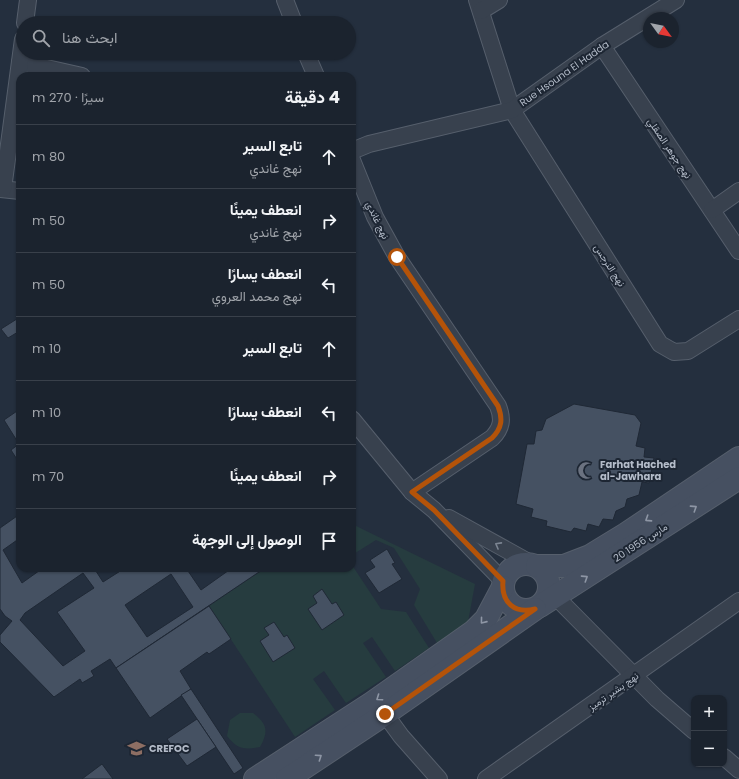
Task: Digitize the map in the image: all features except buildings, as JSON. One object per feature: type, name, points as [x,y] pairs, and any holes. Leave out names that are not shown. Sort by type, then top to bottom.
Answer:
[{"type":"main road","name":"20 مارس 1956","points":[[535,565],[564,566],[590,556],[626,534],[739,458]]},
{"type":"main road","name":"20 مارس 1956","points":[[287,779],[385,714],[545,600],[739,478]]},
{"type":"main road","points":[[255,779],[372,703],[474,631],[486,619],[503,584],[506,574],[511,569],[518,565],[535,565],[546,575],[545,600],[528,611],[520,610],[507,602],[504,595],[503,584]]},
{"type":"street","points":[[26,16],[28,0]]},
{"type":"street","points":[[285,0],[291,16]]},
{"type":"street","points":[[479,6],[499,0]]},
{"type":"street","name":"Rue Hsouna El Hadda","points":[[356,149],[368,144],[512,110],[602,46],[676,0]]},
{"type":"street","name":"نهج النرجس","points":[[479,6],[512,110],[660,344],[674,352],[688,351],[739,319]]},
{"type":"street","name":"نهج جوهر الصقلي","points":[[602,46],[739,251]]},
{"type":"street","points":[[309,60],[314,72]]},
{"type":"street","points":[[19,72],[20,62],[64,72]]},
{"type":"street","points":[[16,89],[1,189],[16,191]]},
{"type":"street","name":"نهج غاندي","points":[[356,170],[375,217],[397,257],[501,412],[502,420],[500,427],[492,438],[412,492]]},
{"type":"street","points":[[712,210],[739,191]]},
{"type":"street","points":[[356,424],[412,492],[434,510],[503,584]]},
{"type":"street","points":[[434,510],[535,565]]},
{"type":"street","points":[[545,600],[635,675],[657,699],[691,728]]},
{"type":"street","name":"نهج بشير ترميز","points":[[486,779],[739,601]]},
{"type":"street","points":[[385,714],[401,736],[439,779]]},
{"type":"street","points":[[727,760],[739,770]]},
{"type":"green space","points":[[356,526],[475,584],[468,622],[437,643],[414,605],[420,589],[394,548],[376,540],[356,552]]},
{"type":"green space","points":[[356,571],[381,609],[406,612],[429,648],[395,671],[372,637],[363,643],[386,677],[346,703],[324,671],[313,679],[335,710],[295,737],[209,606],[259,572]]},
{"type":"green space","points":[[240,713],[253,713],[264,724],[265,736],[260,747],[241,748],[234,744],[227,736],[230,720]]},
{"type":"place","name":"Farhat Hached al-Jawhara","points":[[587,470]]},
{"type":"place","name":"CREFOC","points":[[136,748]]},
{"type":"route","points":[[385,714],[535,609],[528,611],[520,610],[507,602],[504,595],[503,581],[434,510],[412,492],[492,438],[497,433],[502,420],[501,412],[498,406],[397,257]]}]
